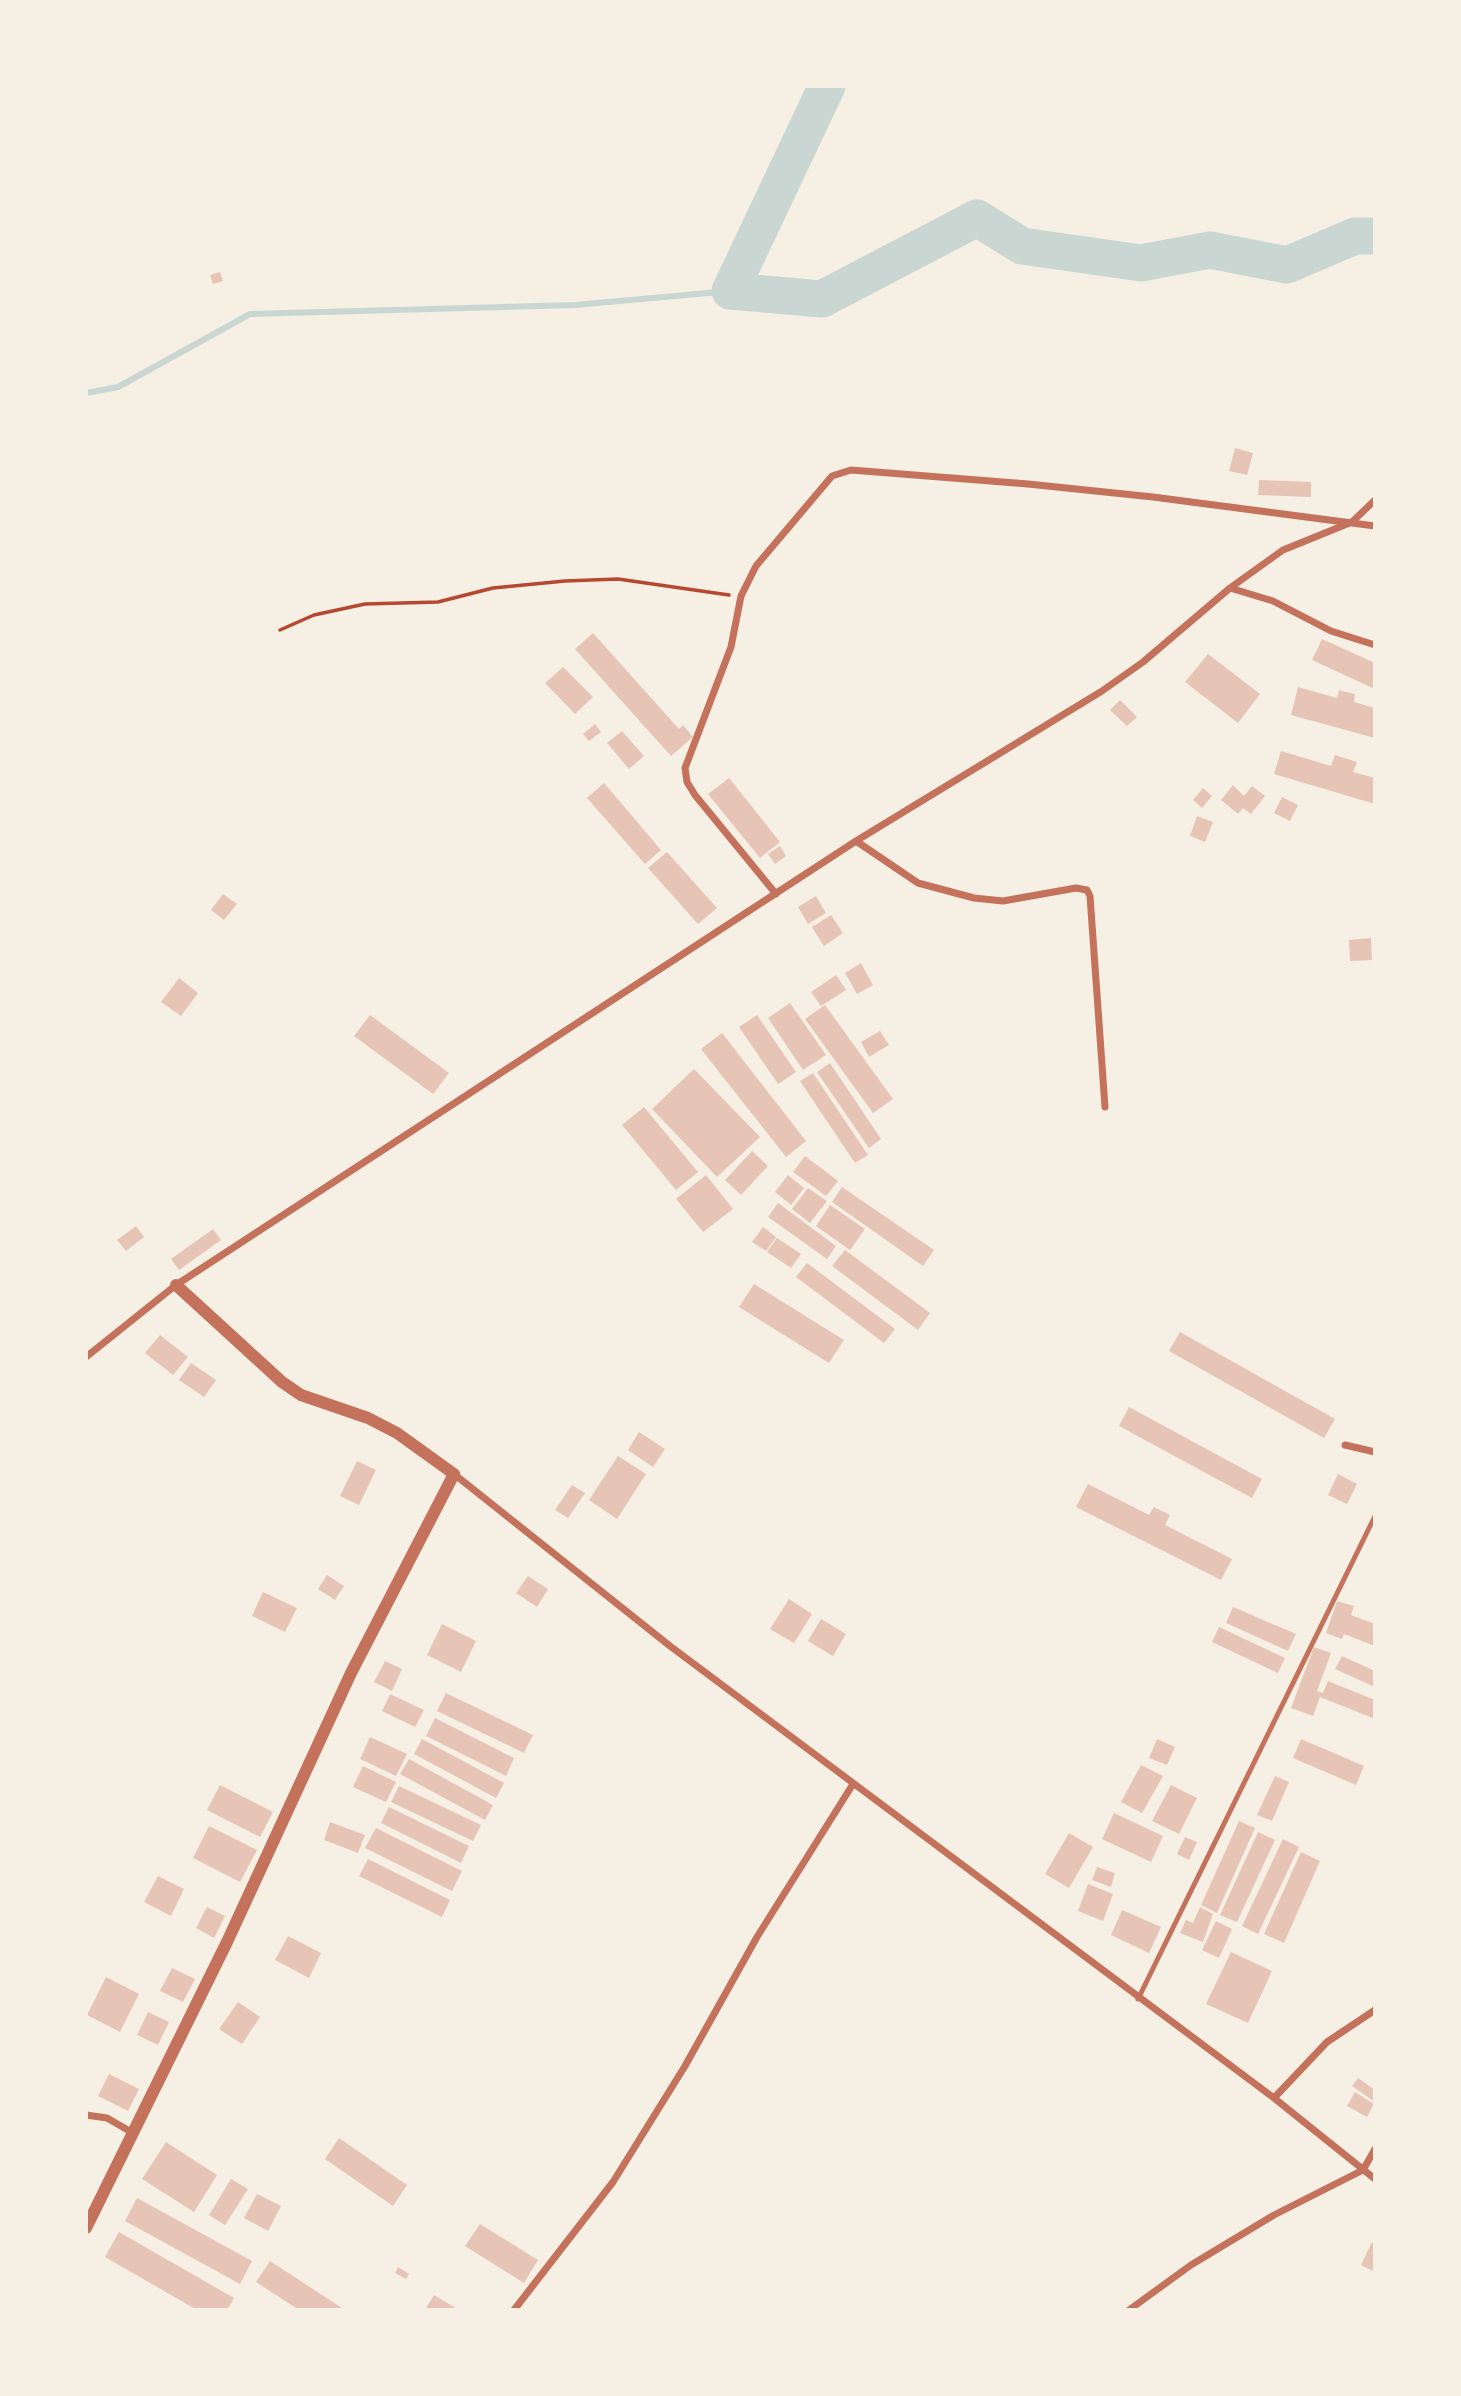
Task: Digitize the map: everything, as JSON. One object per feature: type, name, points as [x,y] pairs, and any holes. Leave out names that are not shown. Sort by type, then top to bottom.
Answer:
[{"type":"street","points":[[776,894],[695,795],[687,782],[684,768],[731,647],[741,596],[756,566],[832,476],[851,470],[1153,497],[1375,526]]},
{"type":"street","points":[[86,1357],[176,1285],[856,841],[1102,691],[1143,662],[1230,588],[1283,550],[1352,522],[1375,500]]},
{"type":"street","points":[[1230,588],[1273,601],[1331,631],[1375,645]]},
{"type":"street","points":[[856,841],[918,883],[974,898],[1003,901],[1076,888],[1087,890],[1090,896],[1105,1107]]},
{"type":"street","points":[[176,1285],[282,1382],[301,1395],[368,1418],[397,1433],[454,1474],[670,1646],[1138,1999],[1274,2098],[1375,2179]]},
{"type":"street","points":[[1345,1445],[1375,1452]]},
{"type":"street","points":[[86,2228],[227,1942],[351,1673],[454,1474]]},
{"type":"street","points":[[514,2310],[614,2182],[685,2066],[757,1937],[853,1784]]},
{"type":"street","points":[[1274,2098],[1326,2042],[1375,2010]]},
{"type":"street","points":[[86,2115],[107,2118],[133,2133]]},
{"type":"street","points":[[1129,2310],[1191,2265],[1274,2215],[1363,2170],[1375,2149]]},
{"type":"lane","points":[[1138,1999],[1375,1516]]},
{"type":"path","points":[[280,630],[314,615],[365,604],[439,602],[493,588],[565,581],[618,579],[741,596]]},
{"type":"building","points":[[220,272],[223,281],[213,284],[210,275]]},
{"type":"building","points":[[1235,448],[1253,453],[1247,475],[1229,471]]},
{"type":"building","points":[[1259,480],[1311,482],[1311,497],[1258,495]]},
{"type":"building","points":[[593,633],[679,729],[683,725],[693,737],[671,756],[575,649]]},
{"type":"building","points":[[1322,639],[1375,663],[1375,689],[1312,660]]},
{"type":"building","points":[[1208,654],[1260,694],[1238,723],[1185,682]]},
{"type":"building","points":[[563,667],[593,697],[575,714],[545,683]]},
{"type":"building","points":[[1298,687],[1337,698],[1339,690],[1355,694],[1354,702],[1375,708],[1375,738],[1291,715]]},
{"type":"building","points":[[1120,700],[1137,717],[1127,726],[1110,710]]},
{"type":"building","points":[[595,724],[601,732],[589,741],[583,734]]},
{"type":"building","points":[[622,731],[644,756],[629,769],[607,743]]},
{"type":"building","points":[[1281,751],[1331,766],[1335,755],[1357,762],[1353,772],[1375,778],[1375,804],[1274,774]]},
{"type":"building","points":[[729,778],[780,842],[760,858],[708,794]]},
{"type":"building","points":[[604,783],[661,850],[645,864],[587,798]]},
{"type":"building","points":[[1233,785],[1244,796],[1252,786],[1265,796],[1251,814],[1243,808],[1238,814],[1221,800]]},
{"type":"building","points":[[1203,788],[1212,796],[1202,808],[1193,800]]},
{"type":"building","points":[[1282,797],[1298,805],[1290,821],[1274,813]]},
{"type":"building","points":[[1197,816],[1213,822],[1205,842],[1190,836]]},
{"type":"building","points":[[780,846],[786,856],[775,864],[768,854]]},
{"type":"building","points":[[667,852],[717,908],[698,924],[648,868]]},
{"type":"building","points":[[223,894],[237,904],[224,920],[211,910]]},
{"type":"building","points":[[816,896],[826,913],[808,924],[798,907]]},
{"type":"building","points":[[831,915],[843,933],[824,946],[812,927]]},
{"type":"building","points":[[1371,938],[1372,960],[1350,961],[1349,940]]},
{"type":"building","points":[[861,963],[873,985],[857,994],[845,973]]},
{"type":"building","points":[[836,975],[846,990],[821,1006],[811,992]]},
{"type":"building","points":[[179,978],[198,993],[181,1016],[161,1002]]},
{"type":"building","points":[[790,1003],[826,1055],[803,1070],[768,1018]]},
{"type":"building","points":[[825,1005],[893,1099],[873,1113],[805,1019]]},
{"type":"building","points":[[370,1015],[449,1073],[433,1094],[354,1036]]},
{"type":"building","points":[[757,1015],[796,1072],[778,1084],[739,1027]]},
{"type":"building","points":[[880,1031],[889,1045],[869,1057],[861,1042]]},
{"type":"building","points":[[722,1033],[806,1141],[786,1157],[701,1049]]},
{"type":"building","points":[[830,1063],[881,1139],[869,1148],[817,1072]]},
{"type":"building","points":[[694,1069],[760,1137],[717,1177],[652,1109]]},
{"type":"building","points":[[813,1073],[868,1155],[855,1163],[800,1081]]},
{"type":"building","points":[[644,1107],[698,1172],[676,1190],[622,1125]]},
{"type":"building","points":[[752,1151],[768,1166],[741,1195],[725,1180]]},
{"type":"building","points":[[805,1156],[838,1181],[826,1196],[793,1172]]},
{"type":"building","points":[[706,1175],[733,1209],[703,1232],[676,1199]]},
{"type":"building","points":[[788,1175],[804,1188],[791,1205],[775,1192]]},
{"type":"building","points":[[842,1187],[934,1250],[923,1266],[832,1202]]},
{"type":"building","points":[[808,1188],[827,1201],[810,1223],[792,1209]]},
{"type":"building","points":[[778,1203],[836,1246],[827,1259],[768,1217]]},
{"type":"building","points":[[830,1205],[865,1229],[850,1250],[816,1226]]},
{"type":"building","points":[[136,1226],[144,1237],[126,1251],[117,1240]]},
{"type":"building","points":[[763,1227],[776,1237],[766,1251],[752,1242]]},
{"type":"building","points":[[213,1229],[221,1240],[179,1270],[171,1259]]},
{"type":"building","points":[[777,1238],[801,1254],[791,1268],[767,1252]]},
{"type":"building","points":[[845,1250],[930,1313],[918,1330],[832,1266]]},
{"type":"building","points":[[807,1263],[895,1329],[884,1343],[796,1277]]},
{"type":"building","points":[[754,1284],[844,1340],[829,1363],[739,1307]]},
{"type":"building","points":[[1180,1332],[1335,1419],[1324,1438],[1169,1351]]},
{"type":"building","points":[[160,1335],[188,1357],[173,1375],[145,1353]]},
{"type":"building","points":[[191,1363],[216,1380],[204,1397],[179,1380]]},
{"type":"building","points":[[1129,1407],[1262,1479],[1252,1498],[1119,1426]]},
{"type":"building","points":[[639,1432],[665,1449],[653,1467],[628,1450]]},
{"type":"building","points":[[618,1456],[646,1474],[617,1519],[589,1500]]},
{"type":"building","points":[[357,1461],[376,1470],[359,1505],[340,1496]]},
{"type":"building","points":[[1338,1474],[1357,1484],[1347,1504],[1328,1495]]},
{"type":"building","points":[[1088,1484],[1149,1515],[1154,1507],[1170,1515],[1165,1525],[1232,1559],[1221,1580],[1076,1507]]},
{"type":"building","points":[[572,1485],[585,1493],[568,1518],[555,1510]]},
{"type":"building","points":[[327,1575],[344,1586],[335,1600],[318,1589]]},
{"type":"building","points":[[528,1576],[548,1589],[537,1607],[516,1593]]},
{"type":"building","points":[[263,1592],[297,1608],[285,1632],[252,1616]]},
{"type":"building","points":[[789,1599],[812,1614],[794,1643],[770,1629]]},
{"type":"building","points":[[1337,1601],[1354,1606],[1351,1615],[1375,1624],[1375,1646],[1344,1634],[1342,1639],[1326,1633]]},
{"type":"building","points":[[1233,1607],[1296,1634],[1288,1651],[1226,1623]]},
{"type":"building","points":[[821,1619],[846,1634],[833,1656],[808,1641]]},
{"type":"building","points":[[442,1624],[476,1641],[461,1672],[427,1655]]},
{"type":"building","points":[[1219,1627],[1285,1658],[1278,1673],[1212,1642]]},
{"type":"building","points":[[1314,1647],[1331,1653],[1317,1691],[1323,1693],[1328,1681],[1375,1700],[1375,1719],[1320,1697],[1313,1716],[1291,1708]]},
{"type":"building","points":[[1342,1656],[1375,1671],[1375,1687],[1335,1669]]},
{"type":"building","points":[[385,1661],[402,1669],[392,1691],[374,1682]]},
{"type":"building","points":[[446,1693],[533,1735],[524,1753],[437,1711]]},
{"type":"building","points":[[390,1694],[424,1710],[415,1727],[382,1711]]},
{"type":"building","points":[[435,1718],[514,1758],[506,1776],[426,1736]]},
{"type":"building","points":[[370,1737],[407,1754],[396,1776],[360,1759]]},
{"type":"building","points":[[422,1739],[504,1783],[496,1798],[414,1754]]},
{"type":"building","points":[[1157,1739],[1175,1747],[1167,1765],[1149,1758]]},
{"type":"building","points":[[1301,1739],[1364,1766],[1356,1785],[1293,1758]]},
{"type":"building","points":[[409,1759],[493,1805],[485,1820],[400,1774]]},
{"type":"building","points":[[1141,1765],[1163,1776],[1142,1813],[1121,1802]]},
{"type":"building","points":[[363,1766],[396,1782],[386,1802],[353,1787]]},
{"type":"building","points":[[1275,1776],[1289,1782],[1272,1821],[1257,1815]]},
{"type":"building","points":[[220,1785],[273,1812],[260,1837],[207,1810]]},
{"type":"building","points":[[1171,1785],[1197,1798],[1179,1834],[1152,1821]]},
{"type":"building","points":[[399,1786],[481,1825],[473,1841],[391,1802]]},
{"type":"building","points":[[389,1807],[469,1846],[461,1863],[381,1823]]},
{"type":"building","points":[[1114,1813],[1163,1836],[1151,1862],[1102,1839]]},
{"type":"building","points":[[1239,1821],[1255,1828],[1217,1913],[1201,1905]]},
{"type":"building","points":[[330,1822],[365,1835],[358,1853],[324,1840]]},
{"type":"building","points":[[209,1826],[257,1850],[240,1882],[193,1858]]},
{"type":"building","points":[[376,1828],[462,1871],[452,1891],[365,1848]]},
{"type":"building","points":[[1258,1832],[1275,1840],[1237,1922],[1220,1915]]},
{"type":"building","points":[[1069,1833],[1093,1847],[1069,1888],[1045,1874]]},
{"type":"building","points":[[1185,1837],[1197,1842],[1189,1860],[1177,1854]]},
{"type":"building","points":[[1283,1839],[1299,1847],[1258,1934],[1242,1926]]},
{"type":"building","points":[[1301,1852],[1320,1861],[1284,1943],[1264,1934]]},
{"type":"building","points":[[368,1859],[450,1900],[442,1917],[359,1876]]},
{"type":"building","points":[[1097,1867],[1115,1873],[1111,1887],[1092,1880]]},
{"type":"building","points":[[158,1876],[184,1889],[171,1916],[144,1902]]},
{"type":"building","points":[[1088,1884],[1113,1894],[1103,1921],[1078,1911]]},
{"type":"building","points":[[207,1907],[225,1916],[214,1938],[196,1928]]},
{"type":"building","points":[[1200,1907],[1213,1914],[1203,1942],[1180,1933],[1186,1920],[1193,1923]]},
{"type":"building","points":[[1122,1910],[1161,1927],[1149,1953],[1111,1935]]},
{"type":"building","points":[[1216,1921],[1232,1929],[1219,1958],[1202,1950]]},
{"type":"building","points":[[288,1936],[321,1953],[309,1978],[275,1960]]},
{"type":"building","points":[[1231,1952],[1272,1971],[1248,2023],[1206,2004]]},
{"type":"building","points":[[172,1968],[195,1979],[183,2002],[160,1991]]},
{"type":"building","points":[[106,1977],[139,1994],[120,2032],[87,2015]]},
{"type":"building","points":[[238,2002],[260,2017],[242,2044],[219,2029]]},
{"type":"building","points":[[148,2012],[169,2022],[158,2045],[137,2035]]},
{"type":"building","points":[[109,2074],[139,2089],[128,2111],[98,2096]]},
{"type":"building","points":[[1358,2078],[1375,2090],[1375,2102],[1352,2086]]},
{"type":"building","points":[[1355,2092],[1374,2104],[1367,2117],[1347,2106]]},
{"type":"building","points":[[339,2138],[407,2185],[393,2206],[325,2159]]},
{"type":"building","points":[[166,2142],[217,2175],[194,2212],[142,2179]]},
{"type":"building","points":[[231,2179],[248,2189],[225,2225],[209,2215]]},
{"type":"building","points":[[257,2194],[281,2206],[268,2231],[244,2218]]},
{"type":"building","points":[[137,2198],[252,2261],[240,2284],[125,2221]]},
{"type":"building","points":[[480,2224],[538,2260],[524,2283],[465,2246]]},
{"type":"building","points":[[119,2232],[234,2298],[227,2310],[197,2310],[105,2257]]},
{"type":"building","points":[[1372,2242],[1375,2244],[1375,2272],[1361,2265]]},
{"type":"building","points":[[270,2261],[345,2310],[299,2310],[256,2282]]},
{"type":"building","points":[[398,2267],[409,2274],[406,2279],[395,2273]]},
{"type":"building","points":[[434,2295],[459,2310],[425,2310]]},
{"type":"waterway","points":[[827,86],[730,291],[822,299],[977,218],[1022,246],[1141,263],[1210,250],[1287,265],[1355,236],[1375,236]]},
{"type":"waterway","points":[[86,393],[118,387],[250,314],[575,305],[730,291]]}]
